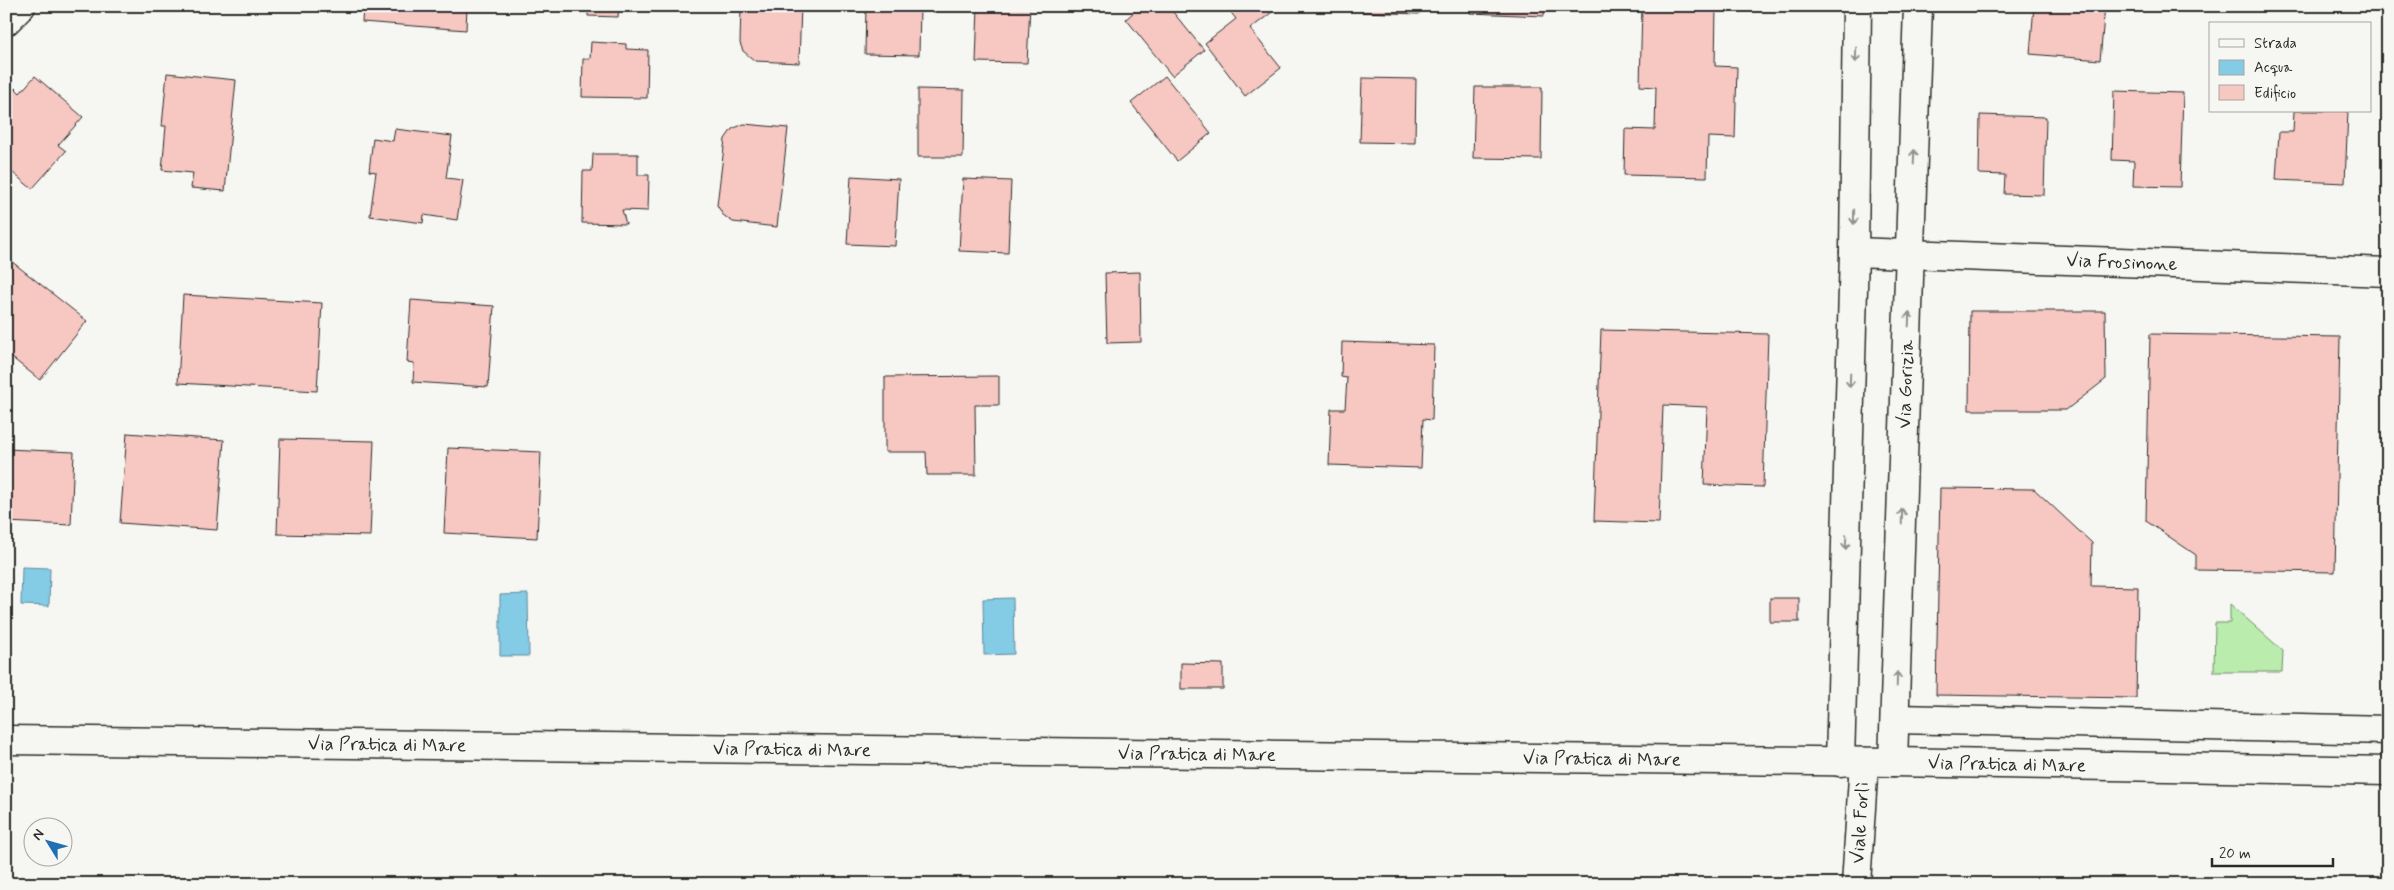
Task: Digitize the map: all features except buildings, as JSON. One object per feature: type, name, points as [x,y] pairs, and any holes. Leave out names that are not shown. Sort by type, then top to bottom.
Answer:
[{"type":"street","points":[[6,21],[21,6]]},
{"type":"street","points":[[1852,762],[1857,6]]},
{"type":"street","name":"Via Gorizia","points":[[1893,762],[1896,719],[1918,6]]},
{"type":"street","name":"Via Frosinone","points":[[1854,252],[2388,272]]},
{"type":"street","points":[[1896,719],[2388,730]]},
{"type":"street","name":"Via Pratica di Mare","points":[[6,740],[1893,762],[2388,772]]},
{"type":"street","name":"Viale Forlì","points":[[1852,762],[1856,884]]},
{"type":"green space","points":[[2230,604],[2283,651],[2282,672],[2214,672],[2215,623],[2230,623]]},
{"type":"water","points":[[22,567],[50,568],[49,606],[21,605]]},
{"type":"water","points":[[528,594],[529,656],[500,656],[500,595]]},
{"type":"water","points":[[1013,598],[1014,654],[984,655],[983,599]]}]
